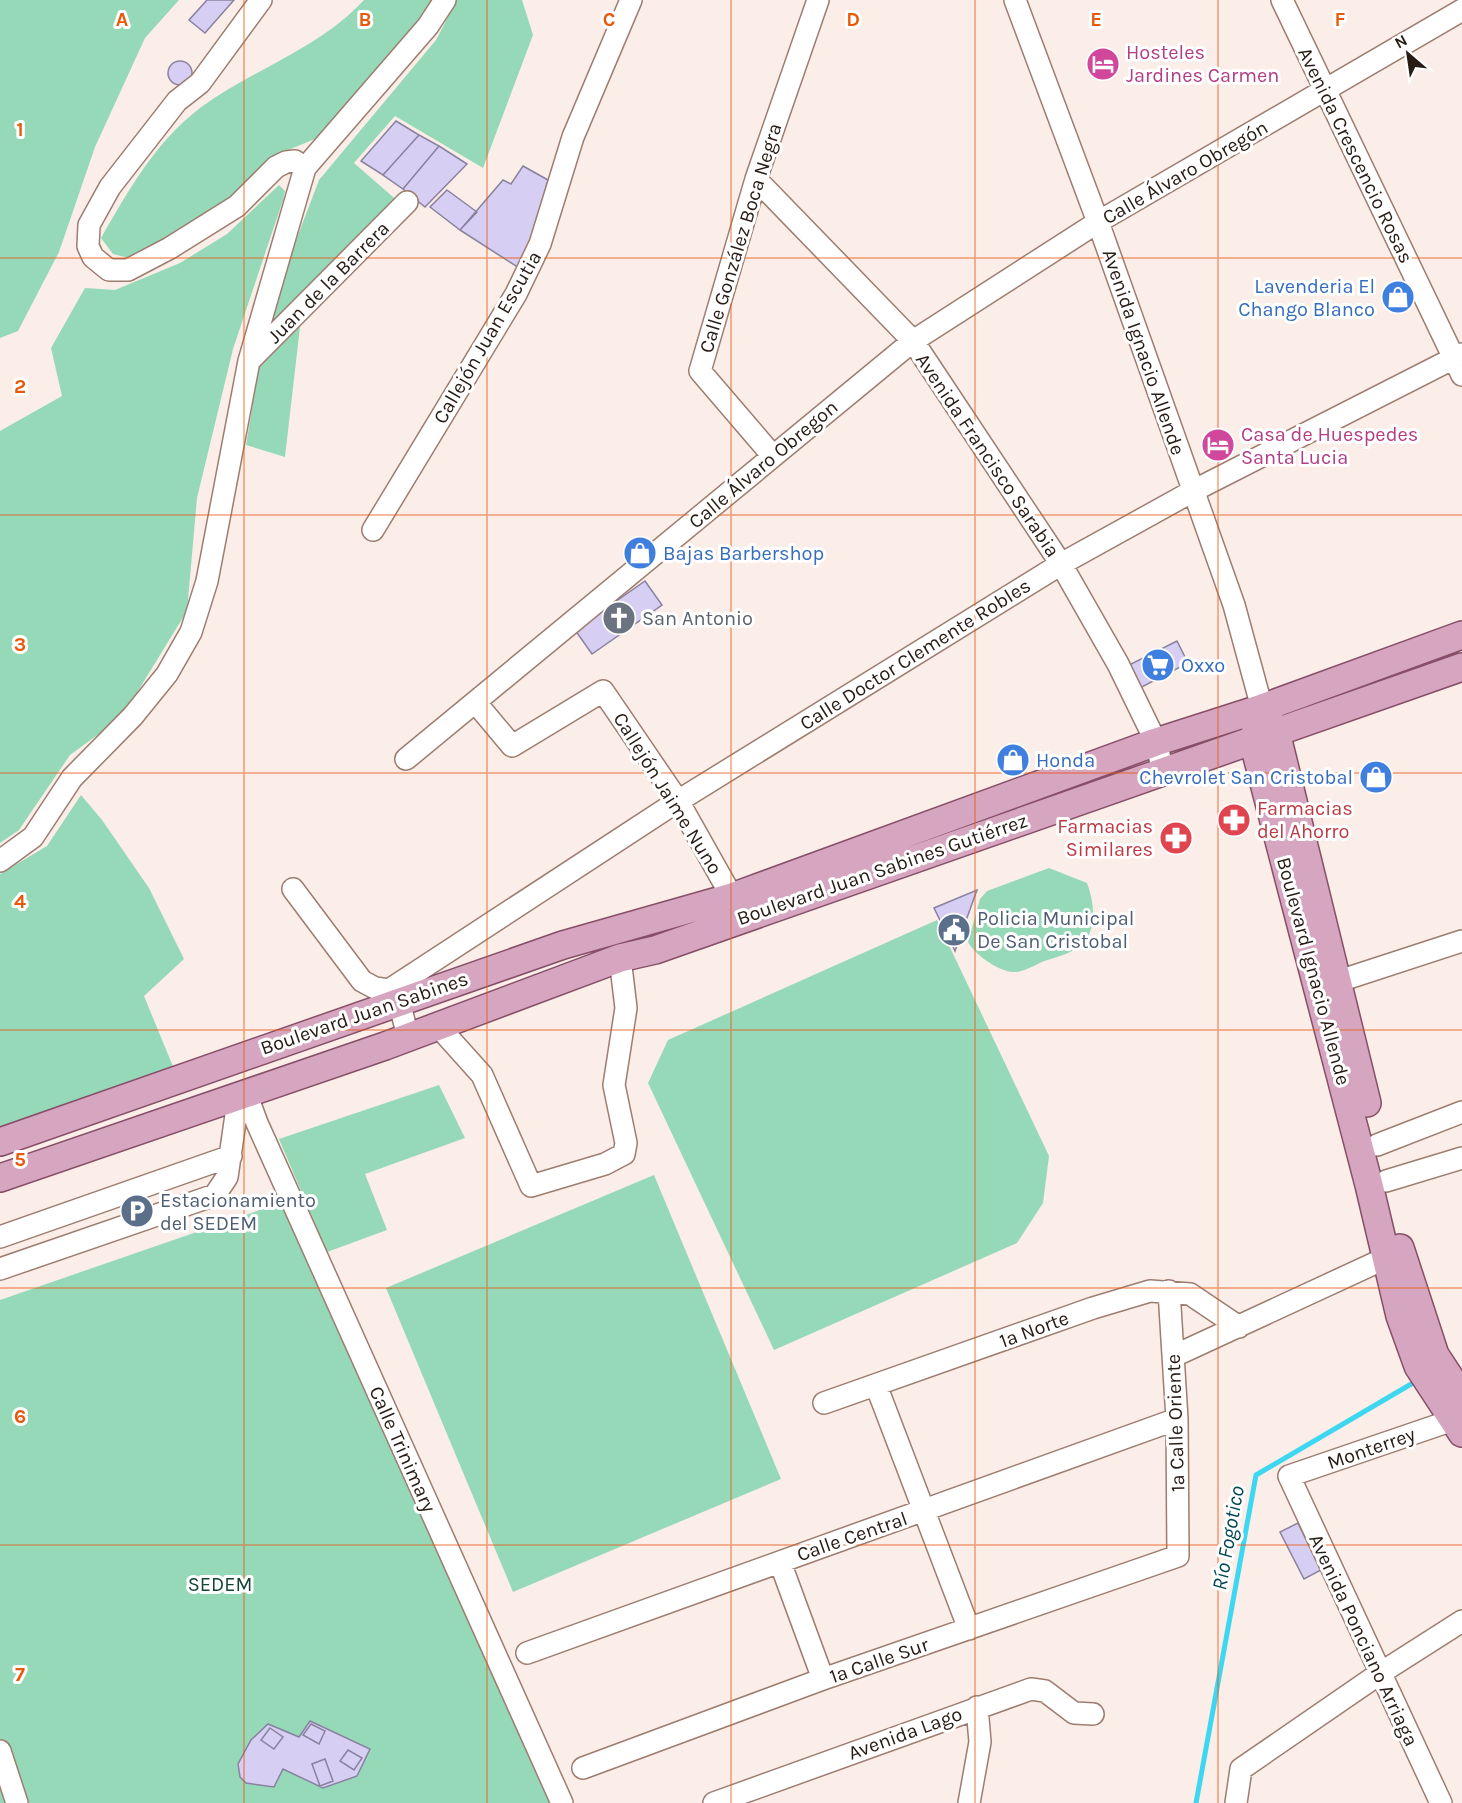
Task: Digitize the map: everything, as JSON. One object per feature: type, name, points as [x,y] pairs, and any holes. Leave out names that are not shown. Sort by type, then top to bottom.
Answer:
[{"type":"main road","name":"Boulevard Juan Sabines Gutiérrez","points":[[732,897],[1156,742],[1262,708],[1462,635]]},
{"type":"main road","name":"Boulevard Juan Sabines Gutiérrez","points":[[711,929],[1462,667]]},
{"type":"main road","name":"Boulevard Ignacio Allende","points":[[1262,708],[1265,736],[1366,1175],[1392,1254]]},
{"type":"main road","name":"Boulevard Ignacio Allende","points":[[1265,736],[1336,982],[1386,1181],[1400,1316],[1455,1414]]},
{"type":"main road","name":"Boulevard Juan Sabines","points":[[0,1142],[394,996],[732,897]]},
{"type":"main road","name":"Boulevard Juan Sabines","points":[[0,1178],[408,1037],[620,958],[655,950],[711,929]]},
{"type":"street","points":[[261,0],[200,83],[177,101],[110,187],[89,225],[88,246],[93,257],[109,270],[128,270],[170,248],[237,206],[276,167],[295,161],[305,168]]},
{"type":"street","points":[[0,861],[33,837],[72,778],[133,716],[167,674],[191,632],[207,581],[249,362],[305,168],[428,26],[445,0]]},
{"type":"street","name":"Callejón Juan Escutia","points":[[373,530],[516,294],[540,244],[573,137],[631,0]]},
{"type":"street","name":"Calle González Boca Negra","points":[[772,455],[700,371],[756,179],[818,0]]},
{"type":"street","name":"Avenida Ignacio Allende","points":[[1015,0],[1098,222],[1234,605],[1262,708]]},
{"type":"street","name":"Avenida Crescencio Rosas","points":[[1282,0],[1459,362]]},
{"type":"street","name":"Calle Álvaro Obregón","points":[[912,341],[1098,222],[1462,10]]},
{"type":"street","name":"Avenida Francisco Sarabia","points":[[756,179],[912,341],[1061,564],[1118,664],[1156,742],[1163,771]]},
{"type":"street","name":"Juan de la Barrera","points":[[249,362],[407,202]]},
{"type":"street","name":"Calle Álvaro Obregon","points":[[406,759],[912,341]]},
{"type":"street","name":"Calle Doctor Clemente Robles","points":[[394,996],[678,801],[1061,564],[1193,491],[1459,362]]},
{"type":"street","name":"Callejón Jaime Nuno","points":[[476,703],[512,746],[603,691],[678,801],[732,897]]},
{"type":"street","points":[[293,889],[362,981],[394,996],[408,1037]]},
{"type":"street","points":[[1336,982],[1462,941]]},
{"type":"street","points":[[438,1026],[482,1075],[531,1186],[605,1164],[624,1154],[626,1143],[614,1085],[626,1008],[620,958]]},
{"type":"street","points":[[0,1269],[215,1195],[227,1178],[239,1096]]},
{"type":"street","name":"Calle Trinimary","points":[[239,1096],[257,1123],[562,1803]]},
{"type":"street","points":[[1377,1145],[1462,1112]]},
{"type":"street","points":[[0,1237],[231,1156]]},
{"type":"street","points":[[1386,1181],[1462,1158]]},
{"type":"street","points":[[33,1226],[40,1255]]},
{"type":"street","points":[[1174,1356],[1392,1254]]},
{"type":"street","name":"1a Norte","points":[[824,1403],[1093,1308],[1150,1291],[1190,1294],[1239,1327]]},
{"type":"street","name":"1a Calle Oriente","points":[[1169,1291],[1177,1419],[1178,1556]]},
{"type":"street","points":[[876,1385],[969,1629]]},
{"type":"street","name":"Monterrey","points":[[1289,1476],[1455,1414]]},
{"type":"street","name":"Calle Central","points":[[527,1653],[1177,1419]]},
{"type":"street","name":"Avenida Ponciano Arriaga","points":[[1289,1476],[1379,1674],[1441,1803]]},
{"type":"street","name":"1a Calle Sur","points":[[583,1768],[823,1680],[1178,1556]]},
{"type":"street","points":[[780,1562],[823,1680]]},
{"type":"street","points":[[1236,1803],[1241,1769],[1379,1674],[1462,1621]]},
{"type":"street","name":"Avenida Lago","points":[[714,1803],[760,1795],[977,1707],[1031,1689],[1045,1691],[1074,1713],[1093,1714]]},
{"type":"street","points":[[969,1803],[980,1742],[977,1707]]},
{"type":"street","points":[[0,1751],[17,1803]]},
{"type":"green space","points":[[0,0],[179,0],[145,38],[95,147],[59,252],[18,331],[0,338]]},
{"type":"green space","points":[[364,0],[433,0],[428,10],[396,48],[315,139],[271,157],[228,201],[133,259],[113,254],[101,238],[156,151],[184,121],[220,94],[327,32]]},
{"type":"green space","points":[[457,0],[522,0],[533,35],[483,168],[395,116],[354,163],[400,203],[303,301],[285,457],[246,445],[263,343],[287,264],[319,180],[436,40]]},
{"type":"green space","points":[[279,185],[285,191],[283,200],[233,349],[197,498],[187,611],[122,717],[70,755],[19,830],[0,843],[0,431],[62,396],[51,348],[85,288],[115,290],[180,263],[227,234]]},
{"type":"green space","points":[[81,795],[102,820],[149,888],[184,959],[144,996],[179,1081],[0,1140],[0,874],[47,846]]},
{"type":"green space","points":[[1049,868],[1087,883],[1093,910],[1088,937],[1071,952],[1020,971],[1007,971],[988,962],[968,942],[980,899],[987,891]]},
{"type":"green space","points":[[937,920],[1049,1156],[1043,1203],[1017,1243],[774,1350],[648,1083],[668,1040]]},
{"type":"green space","points":[[439,1085],[465,1138],[365,1174],[387,1230],[327,1252],[279,1139]]},
{"type":"green space","points":[[654,1175],[781,1479],[513,1592],[386,1288]]},
{"type":"green space","name":"SEDEM","points":[[289,1200],[558,1803],[0,1803],[0,1300]]},
{"type":"building","points":[[207,0],[234,0],[205,33],[189,20]]},
{"type":"building","points":[[180,61],[189,64],[192,73],[189,82],[180,85],[171,82],[168,73],[171,64]]},
{"type":"building","points":[[396,121],[419,135],[383,175],[361,161]]},
{"type":"building","points":[[419,135],[439,146],[403,189],[383,175]]},
{"type":"building","points":[[439,146],[467,164],[425,207],[403,189]]},
{"type":"building","points":[[523,166],[548,180],[538,221],[519,268],[460,230],[503,180],[511,184]]},
{"type":"building","points":[[447,190],[477,212],[460,230],[430,207]]},
{"type":"building","name":"San Antonio","points":[[645,581],[662,605],[592,654],[575,630]]},
{"type":"building","name":"Oxxo","points":[[1177,641],[1188,663],[1138,689],[1127,666]]},
{"type":"building","name":"Policia Municipal De San Cristobal","points":[[977,890],[955,951],[934,908]]},
{"type":"building","points":[[1298,1523],[1321,1570],[1304,1579],[1280,1532]]},
{"type":"building","points":[[310,1721],[370,1749],[357,1776],[323,1788],[283,1769],[274,1787],[246,1783],[240,1777],[238,1764],[251,1740],[268,1724],[299,1737]]},
{"type":"building","points":[[311,1724],[325,1731],[319,1744],[303,1735]]},
{"type":"building","points":[[270,1728],[283,1737],[274,1749],[261,1740]]},
{"type":"building","points":[[348,1750],[362,1758],[354,1770],[340,1761]]},
{"type":"building","points":[[325,1759],[333,1781],[320,1786],[312,1764]]},
{"type":"waterway","name":"Río Fogotico","points":[[1196,1803],[1256,1475],[1418,1380]]},
{"type":"place","name":"Hosteles Jardines Carmen","points":[[1103,64]]},
{"type":"place","name":"Lavenderia El Chango Blanco","points":[[1398,297]]},
{"type":"place","name":"Casa de Huespedes Santa Lucia","points":[[1218,445]]},
{"type":"place","name":"Bajas Barbershop","points":[[640,553]]},
{"type":"place","name":"San Antonio","points":[[619,618]]},
{"type":"place","name":"Oxxo","points":[[1158,665]]},
{"type":"place","name":"Honda","points":[[1013,760]]},
{"type":"place","name":"Chevrolet San Cristobal","points":[[1376,777]]},
{"type":"place","name":"Farmacias del Ahorro","points":[[1234,820]]},
{"type":"place","name":"Farmacias Similares","points":[[1176,838]]},
{"type":"place","name":"Policia Municipal De San Cristobal","points":[[954,930]]},
{"type":"place","name":"Estacionamiento del SEDEM","points":[[137,1211]]}]
